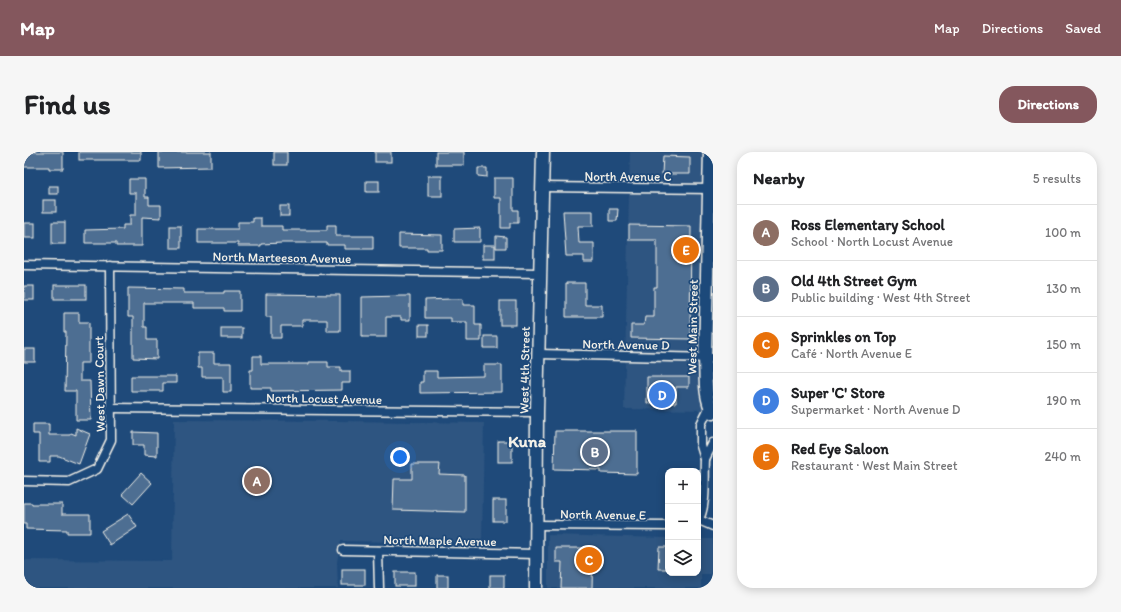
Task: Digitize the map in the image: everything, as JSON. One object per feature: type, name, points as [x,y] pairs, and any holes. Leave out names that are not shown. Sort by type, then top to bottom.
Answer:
[{"type":"main road","name":"West 4th Street","points":[[536,588],[537,412],[543,152]]},
{"type":"main road","name":"West Main Street","points":[[710,152],[709,358],[706,388],[711,409]]},
{"type":"street","name":"North Avenue C","points":[[543,188],[711,189]]},
{"type":"street","name":"North Marteeson Avenue","points":[[24,265],[540,273]]},
{"type":"street","name":"West Dawn Court","points":[[24,482],[69,482],[98,469],[111,440],[110,266]]},
{"type":"street","name":"North Avenue D","points":[[539,354],[709,358]]},
{"type":"street","name":"North Locust Avenue","points":[[111,408],[537,412]]},
{"type":"street","name":"West Main Street","points":[[701,515],[705,459],[700,446],[701,424],[711,409]]},
{"type":"street","name":"West Main Street","points":[[705,459],[713,443]]},
{"type":"street","points":[[701,522],[713,526]]},
{"type":"street","name":"North Avenue E","points":[[537,525],[665,526]]},
{"type":"street","name":"North Maple Avenue","points":[[343,550],[536,554]]},
{"type":"street","points":[[378,551],[379,588]]},
{"type":"shaded area","points":[[630,152],[713,152],[713,410],[624,409]]},
{"type":"shaded area","points":[[174,420],[484,423],[482,543],[341,541],[337,562],[338,588],[24,588],[24,560],[172,561]]},
{"type":"shaded area","points":[[548,535],[665,538],[665,576],[701,576],[701,588],[548,588]]},
{"type":"shaded area","points":[[701,539],[713,539],[713,574],[701,574]]},
{"type":"building","points":[[27,152],[63,152],[63,169],[49,169],[49,167],[24,167],[24,154],[27,154]]},
{"type":"building","points":[[79,152],[141,152],[141,160],[79,160]]},
{"type":"building","points":[[159,152],[211,152],[211,167],[159,168]]},
{"type":"building","points":[[274,152],[287,152],[287,165],[274,165]]},
{"type":"building","points":[[375,152],[391,152],[391,162],[375,162]]},
{"type":"building","points":[[436,152],[464,152],[464,165],[436,165]]},
{"type":"building","points":[[663,156],[690,157],[690,174],[662,174]]},
{"type":"building","points":[[478,168],[487,168],[487,177],[478,176]]},
{"type":"building","points":[[428,176],[442,176],[442,196],[428,196]]},
{"type":"building","points":[[494,178],[513,178],[513,210],[518,210],[518,223],[510,223],[510,228],[501,228],[501,198],[494,198]]},
{"type":"building","points":[[129,179],[145,179],[145,197],[149,197],[149,205],[161,205],[161,218],[142,217],[142,246],[116,246],[116,243],[85,243],[85,230],[123,229],[123,225],[130,225],[130,215],[136,215],[136,193],[129,193]]},
{"type":"building","points":[[366,181],[379,181],[379,192],[366,192]]},
{"type":"building","points":[[49,186],[58,186],[58,194],[49,194]]},
{"type":"building","points":[[43,200],[56,200],[56,212],[43,212]]},
{"type":"building","points":[[280,206],[289,206],[289,216],[280,216]]},
{"type":"building","points":[[609,209],[618,209],[617,221],[609,221]]},
{"type":"building","points":[[563,211],[593,211],[593,226],[578,226],[579,243],[594,243],[594,262],[584,262],[584,256],[566,256]]},
{"type":"building","points":[[253,218],[261,218],[261,226],[282,226],[282,230],[327,230],[327,225],[336,225],[336,236],[373,236],[373,249],[345,249],[345,245],[327,245],[327,243],[282,243],[261,244],[261,246],[238,246],[238,243],[198,243],[198,229],[238,229],[238,222],[253,222]]},
{"type":"building","points":[[52,222],[65,222],[65,244],[52,244]]},
{"type":"building","points":[[24,223],[35,223],[35,238],[24,238]]},
{"type":"building","points":[[629,225],[691,226],[690,339],[631,338],[631,325],[644,325],[645,317],[654,317],[654,287],[657,287],[657,240],[629,240]]},
{"type":"building","points":[[170,226],[181,226],[181,248],[170,248]]},
{"type":"building","points":[[480,228],[480,242],[454,242],[454,229]]},
{"type":"building","points":[[399,234],[442,235],[442,250],[427,250],[427,248],[399,248]]},
{"type":"building","points":[[496,236],[506,237],[506,248],[496,248]]},
{"type":"building","points":[[483,245],[495,245],[495,259],[483,259]]},
{"type":"building","points":[[566,283],[585,283],[585,305],[602,305],[602,317],[566,317]]},
{"type":"building","points":[[54,285],[86,285],[86,299],[54,299]]},
{"type":"building","points":[[24,286],[34,286],[34,300],[24,300]]},
{"type":"building","points":[[128,288],[184,289],[184,293],[224,293],[224,291],[240,291],[240,311],[224,311],[224,308],[194,308],[194,303],[144,303],[144,327],[147,327],[147,340],[157,340],[157,359],[133,358],[133,317],[128,317]]},
{"type":"building","points":[[266,294],[340,295],[340,331],[327,331],[327,320],[302,320],[302,326],[281,326],[281,338],[271,338],[271,317],[266,317]]},
{"type":"building","points":[[410,296],[410,320],[401,320],[401,317],[386,317],[386,337],[362,337],[362,297]]},
{"type":"building","points":[[463,299],[463,305],[475,305],[475,325],[481,325],[481,341],[467,341],[467,322],[451,322],[451,318],[425,318],[425,300]]},
{"type":"building","points":[[500,301],[516,301],[516,325],[500,325]]},
{"type":"building","points":[[64,313],[79,313],[79,322],[89,322],[89,363],[80,363],[80,381],[90,381],[91,420],[76,420],[76,391],[65,391],[66,332],[64,332]]},
{"type":"building","points":[[419,325],[428,325],[428,336],[419,336]]},
{"type":"building","points":[[221,328],[242,328],[242,338],[221,338]]},
{"type":"building","points":[[484,336],[497,336],[497,348],[484,348]]},
{"type":"building","points":[[24,349],[35,349],[35,362],[24,362]]},
{"type":"building","points":[[198,353],[214,353],[214,363],[231,363],[231,392],[223,392],[223,377],[202,377],[202,368],[198,368]]},
{"type":"building","points":[[253,356],[261,356],[261,364],[309,364],[309,362],[328,362],[328,367],[341,367],[341,371],[350,371],[350,383],[342,383],[342,390],[271,391],[271,388],[250,388],[250,370],[253,370]]},
{"type":"building","points":[[484,365],[502,365],[502,392],[420,393],[420,382],[423,382],[423,371],[437,371],[437,377],[484,376]]},
{"type":"building","points":[[131,376],[176,376],[176,383],[163,383],[163,391],[131,391]]},
{"type":"building","points":[[647,377],[689,377],[689,387],[676,387],[676,403],[647,403]]},
{"type":"building","points":[[33,424],[49,424],[49,435],[70,435],[71,433],[76,435],[76,428],[90,434],[79,464],[59,456],[50,456],[50,462],[39,462],[39,434],[33,434]]},
{"type":"building","points":[[555,431],[637,431],[637,474],[601,473],[601,470],[554,469]]},
{"type":"building","points":[[133,432],[157,433],[157,456],[144,455],[144,445],[133,445]]},
{"type":"building","points":[[498,441],[512,441],[512,462],[498,462]]},
{"type":"building","points":[[412,464],[440,464],[439,474],[465,475],[465,512],[393,510],[394,479],[412,479]]},
{"type":"building","points":[[141,473],[152,483],[133,504],[122,494]]},
{"type":"building","points":[[493,500],[506,500],[506,521],[493,521]]},
{"type":"building","points":[[24,503],[62,504],[62,514],[90,514],[90,533],[67,533],[67,530],[26,529],[26,524],[24,524]]},
{"type":"building","points":[[128,514],[137,527],[110,545],[101,531]]},
{"type":"building","points":[[659,547],[665,547],[665,569],[658,569]]},
{"type":"building","points":[[556,548],[593,548],[592,588],[561,588],[562,562],[556,562]]},
{"type":"building","points":[[342,569],[365,569],[365,585],[342,585]]},
{"type":"building","points":[[395,572],[415,572],[415,586],[395,586]]},
{"type":"building","points":[[437,575],[448,575],[448,588],[437,588]]},
{"type":"building","points":[[490,575],[504,575],[504,588],[490,588]]},
{"type":"place","name":"Red Eye Saloon","points":[[686,250]]},
{"type":"place","name":"Super 'C' Store","points":[[662,395]]},
{"type":"place","name":"Old 4th Street Gym","points":[[595,452]]},
{"type":"place","name":"Ross Elementary School","points":[[257,481]]},
{"type":"place","name":"Sprinkles on Top","points":[[589,560]]},
{"type":"district","name":"Kuna","points":[[527,441]]}]
